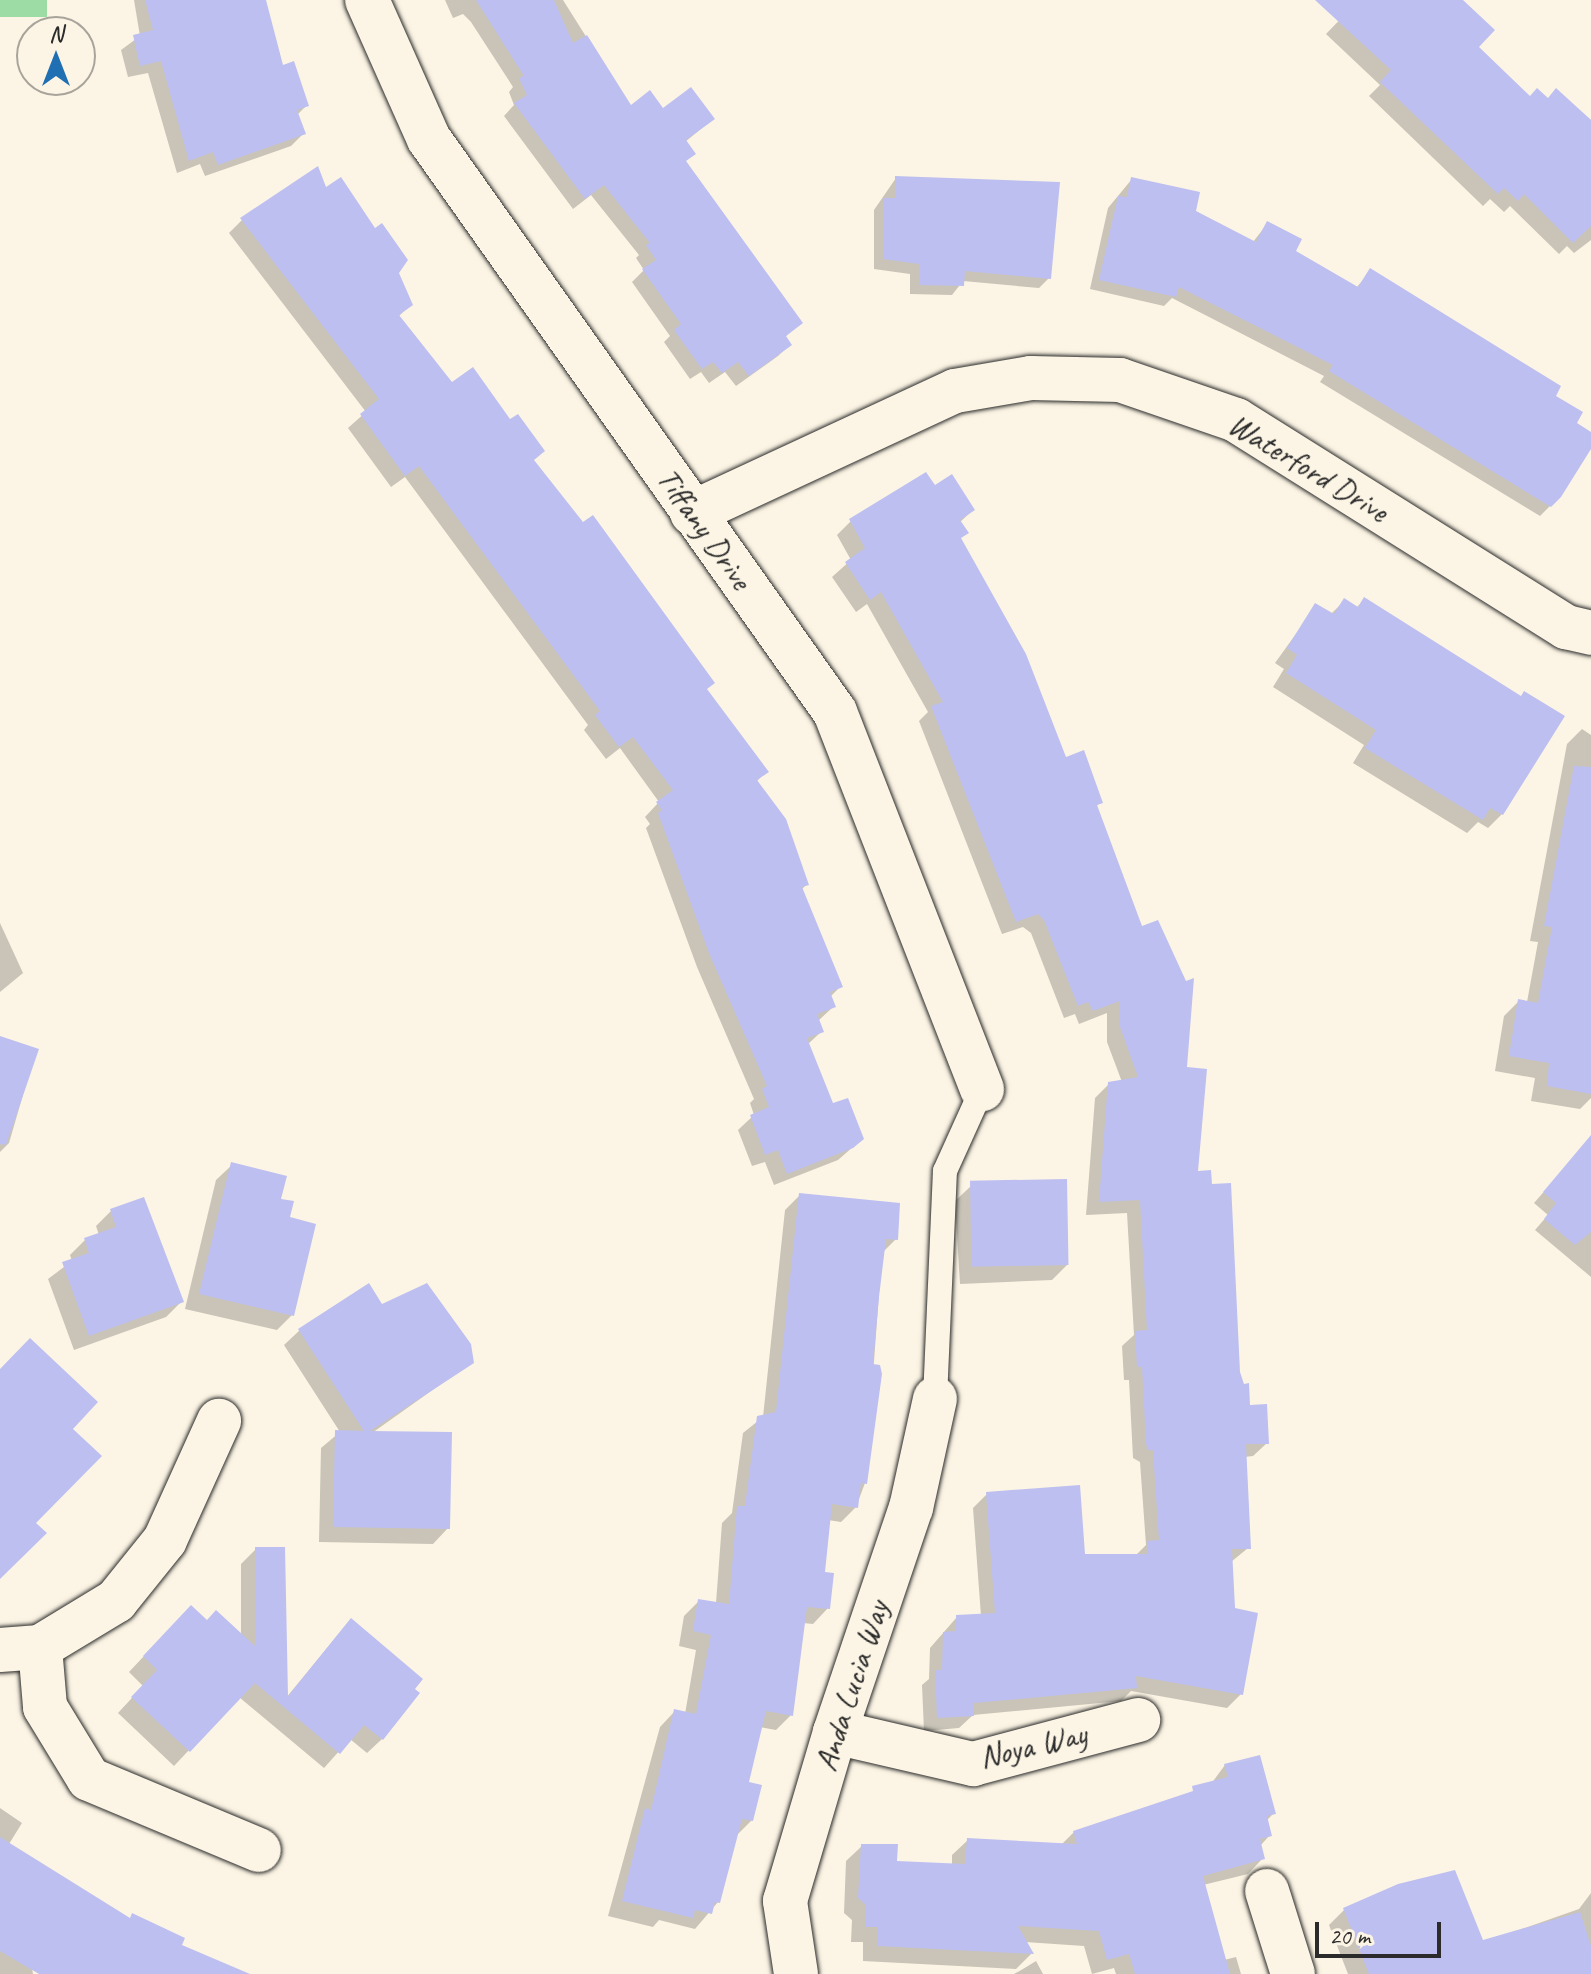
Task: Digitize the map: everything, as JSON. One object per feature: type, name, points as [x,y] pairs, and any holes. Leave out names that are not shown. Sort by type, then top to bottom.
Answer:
[{"type":"street","name":"Tiffany Drive","points":[[367,0],[429,139],[835,712],[982,1089]]},
{"type":"street","name":"Waterford Drive","points":[[692,513],[955,391],[1031,378],[1120,380],[1236,420],[1566,627],[1591,633]]},
{"type":"street","name":"Anda Lucia Way","points":[[796,1974],[785,1901],[835,1732],[911,1508],[935,1399]]},
{"type":"street","points":[[219,1421],[165,1540],[116,1601],[20,1648],[45,1707],[89,1779],[259,1850]]},
{"type":"street","name":"Noya Way","points":[[835,1732],[973,1764],[1138,1720]]},
{"type":"street","points":[[1267,1891],[1293,1974]]},
{"type":"lane","points":[[935,1399],[945,1171],[982,1089]]},
{"type":"green space","points":[[0,0],[47,0],[47,16],[0,17]]},
{"type":"building","points":[[145,0],[266,0],[283,65],[294,61],[309,106],[297,110],[306,134],[218,165],[213,152],[189,161],[161,61],[140,66],[133,35],[153,30]]},
{"type":"building","points":[[476,0],[554,0],[573,43],[587,35],[631,105],[650,90],[663,108],[691,87],[715,119],[686,140],[696,154],[686,161],[803,323],[786,336],[792,345],[749,376],[738,362],[722,373],[713,362],[702,369],[674,330],[681,324],[642,269],[656,260],[646,245],[650,243],[604,185],[585,199],[514,103],[527,95],[519,78],[524,76]]},
{"type":"building","points":[[1315,0],[1463,0],[1495,30],[1479,47],[1530,96],[1537,88],[1548,98],[1556,88],[1591,120],[1591,226],[1573,243],[1524,194],[1518,201],[1504,188],[1498,194],[1380,82],[1391,70]]},
{"type":"building","points":[[318,166],[326,187],[341,177],[375,228],[382,223],[408,260],[399,273],[413,305],[399,315],[452,382],[473,367],[510,419],[518,414],[545,451],[534,460],[583,522],[593,515],[715,683],[707,689],[769,772],[757,780],[786,819],[809,885],[802,887],[843,987],[830,992],[836,1007],[817,1014],[824,1032],[807,1038],[833,1103],[848,1098],[864,1139],[853,1148],[787,1174],[778,1150],[765,1155],[750,1115],[769,1107],[762,1089],[767,1086],[709,953],[658,813],[662,810],[656,802],[673,790],[633,737],[619,747],[595,715],[600,711],[419,466],[405,476],[360,414],[379,399],[240,218]]},
{"type":"building","points":[[895,176],[1060,182],[1051,279],[965,271],[964,286],[919,285],[919,264],[883,259],[884,198],[895,198]]},
{"type":"building","points":[[1131,177],[1200,192],[1196,211],[1256,242],[1267,221],[1302,239],[1296,251],[1358,287],[1370,268],[1561,386],[1556,396],[1583,412],[1577,423],[1591,432],[1591,449],[1561,497],[1551,507],[1329,371],[1333,365],[1179,287],[1176,297],[1099,280],[1118,196],[1127,197]]},
{"type":"building","points":[[926,472],[935,485],[952,474],[975,510],[960,520],[969,533],[961,538],[1026,654],[1066,757],[1084,750],[1103,803],[1097,805],[1142,926],[1158,920],[1186,981],[1194,978],[1187,1067],[1207,1069],[1198,1171],[1211,1170],[1212,1184],[1231,1183],[1240,1372],[1244,1384],[1249,1383],[1250,1405],[1267,1404],[1269,1444],[1246,1444],[1251,1549],[1232,1549],[1235,1608],[1258,1613],[1243,1695],[1136,1676],[1137,1688],[974,1703],[974,1716],[937,1718],[935,1670],[942,1670],[943,1632],[956,1631],[956,1615],[995,1613],[986,1492],[1080,1485],[1085,1554],[1148,1554],[1147,1541],[1159,1540],[1153,1450],[1148,1450],[1146,1444],[1142,1367],[1137,1367],[1135,1331],[1147,1330],[1140,1200],[1099,1202],[1108,1082],[1138,1077],[1120,1027],[1120,1001],[1093,1011],[1088,1002],[1078,1006],[1044,920],[1038,914],[1016,922],[931,706],[943,702],[881,592],[870,600],[845,562],[865,548],[849,519]]},
{"type":"building","points":[[1364,597],[1521,696],[1524,691],[1565,716],[1503,815],[1490,808],[1483,820],[1365,748],[1376,730],[1286,673],[1297,655],[1287,648],[1315,603],[1334,614],[1344,598],[1358,607]]},
{"type":"building","points":[[1574,766],[1591,767],[1591,1094],[1547,1086],[1549,1063],[1509,1056],[1518,999],[1538,1003],[1552,927],[1544,926]]},
{"type":"building","points":[[0,1036],[39,1049],[6,1145],[0,1144]]},
{"type":"building","points":[[1591,1135],[1591,1232],[1575,1245],[1544,1219],[1556,1203],[1543,1192]]},
{"type":"building","points":[[231,1162],[287,1176],[281,1199],[294,1201],[290,1217],[316,1224],[294,1316],[199,1294]]},
{"type":"building","points":[[1067,1179],[1069,1265],[972,1267],[970,1181]]},
{"type":"building","points":[[799,1193],[900,1203],[898,1240],[886,1239],[879,1297],[873,1364],[880,1365],[882,1374],[867,1484],[861,1483],[858,1508],[832,1504],[825,1572],[834,1573],[830,1609],[807,1607],[793,1716],[766,1711],[749,1782],[762,1785],[753,1821],[742,1819],[720,1903],[715,1902],[712,1914],[695,1910],[693,1918],[622,1901],[645,1808],[651,1810],[674,1709],[696,1714],[711,1635],[693,1631],[698,1599],[729,1604],[737,1506],[745,1506],[757,1416],[776,1412]]},
{"type":"building","points":[[144,1197],[184,1302],[89,1336],[62,1262],[89,1253],[84,1238],[116,1227],[110,1209]]},
{"type":"building","points":[[369,1283],[382,1304],[427,1283],[471,1344],[474,1363],[370,1431],[452,1432],[450,1529],[333,1527],[335,1430],[364,1431],[298,1329]]},
{"type":"building","points":[[30,1338],[98,1402],[73,1429],[102,1456],[36,1523],[47,1533],[0,1579],[0,1369]]},
{"type":"building","points":[[255,1547],[285,1547],[288,1696],[351,1618],[423,1679],[415,1689],[420,1693],[383,1740],[364,1725],[340,1754],[255,1683],[190,1752],[131,1697],[157,1670],[143,1656],[191,1605],[207,1620],[216,1610],[255,1646]]},
{"type":"building","points":[[1260,1755],[1276,1814],[1267,1816],[1272,1836],[1260,1839],[1265,1859],[1203,1876],[1230,1974],[1135,1974],[1129,1954],[1107,1960],[1099,1931],[1018,1926],[1034,1954],[877,1946],[878,1927],[865,1927],[866,1905],[858,1898],[861,1844],[898,1844],[897,1861],[965,1864],[967,1838],[1077,1844],[1073,1831],[1193,1791],[1192,1786],[1228,1777],[1224,1764]]},
{"type":"building","points":[[0,1837],[130,1918],[132,1913],[185,1938],[182,1945],[250,1974],[39,1974],[0,1951]]},
{"type":"building","points":[[1455,1870],[1483,1940],[1580,1912],[1591,1946],[1591,1974],[1369,1974],[1343,1908],[1398,1884]]}]
